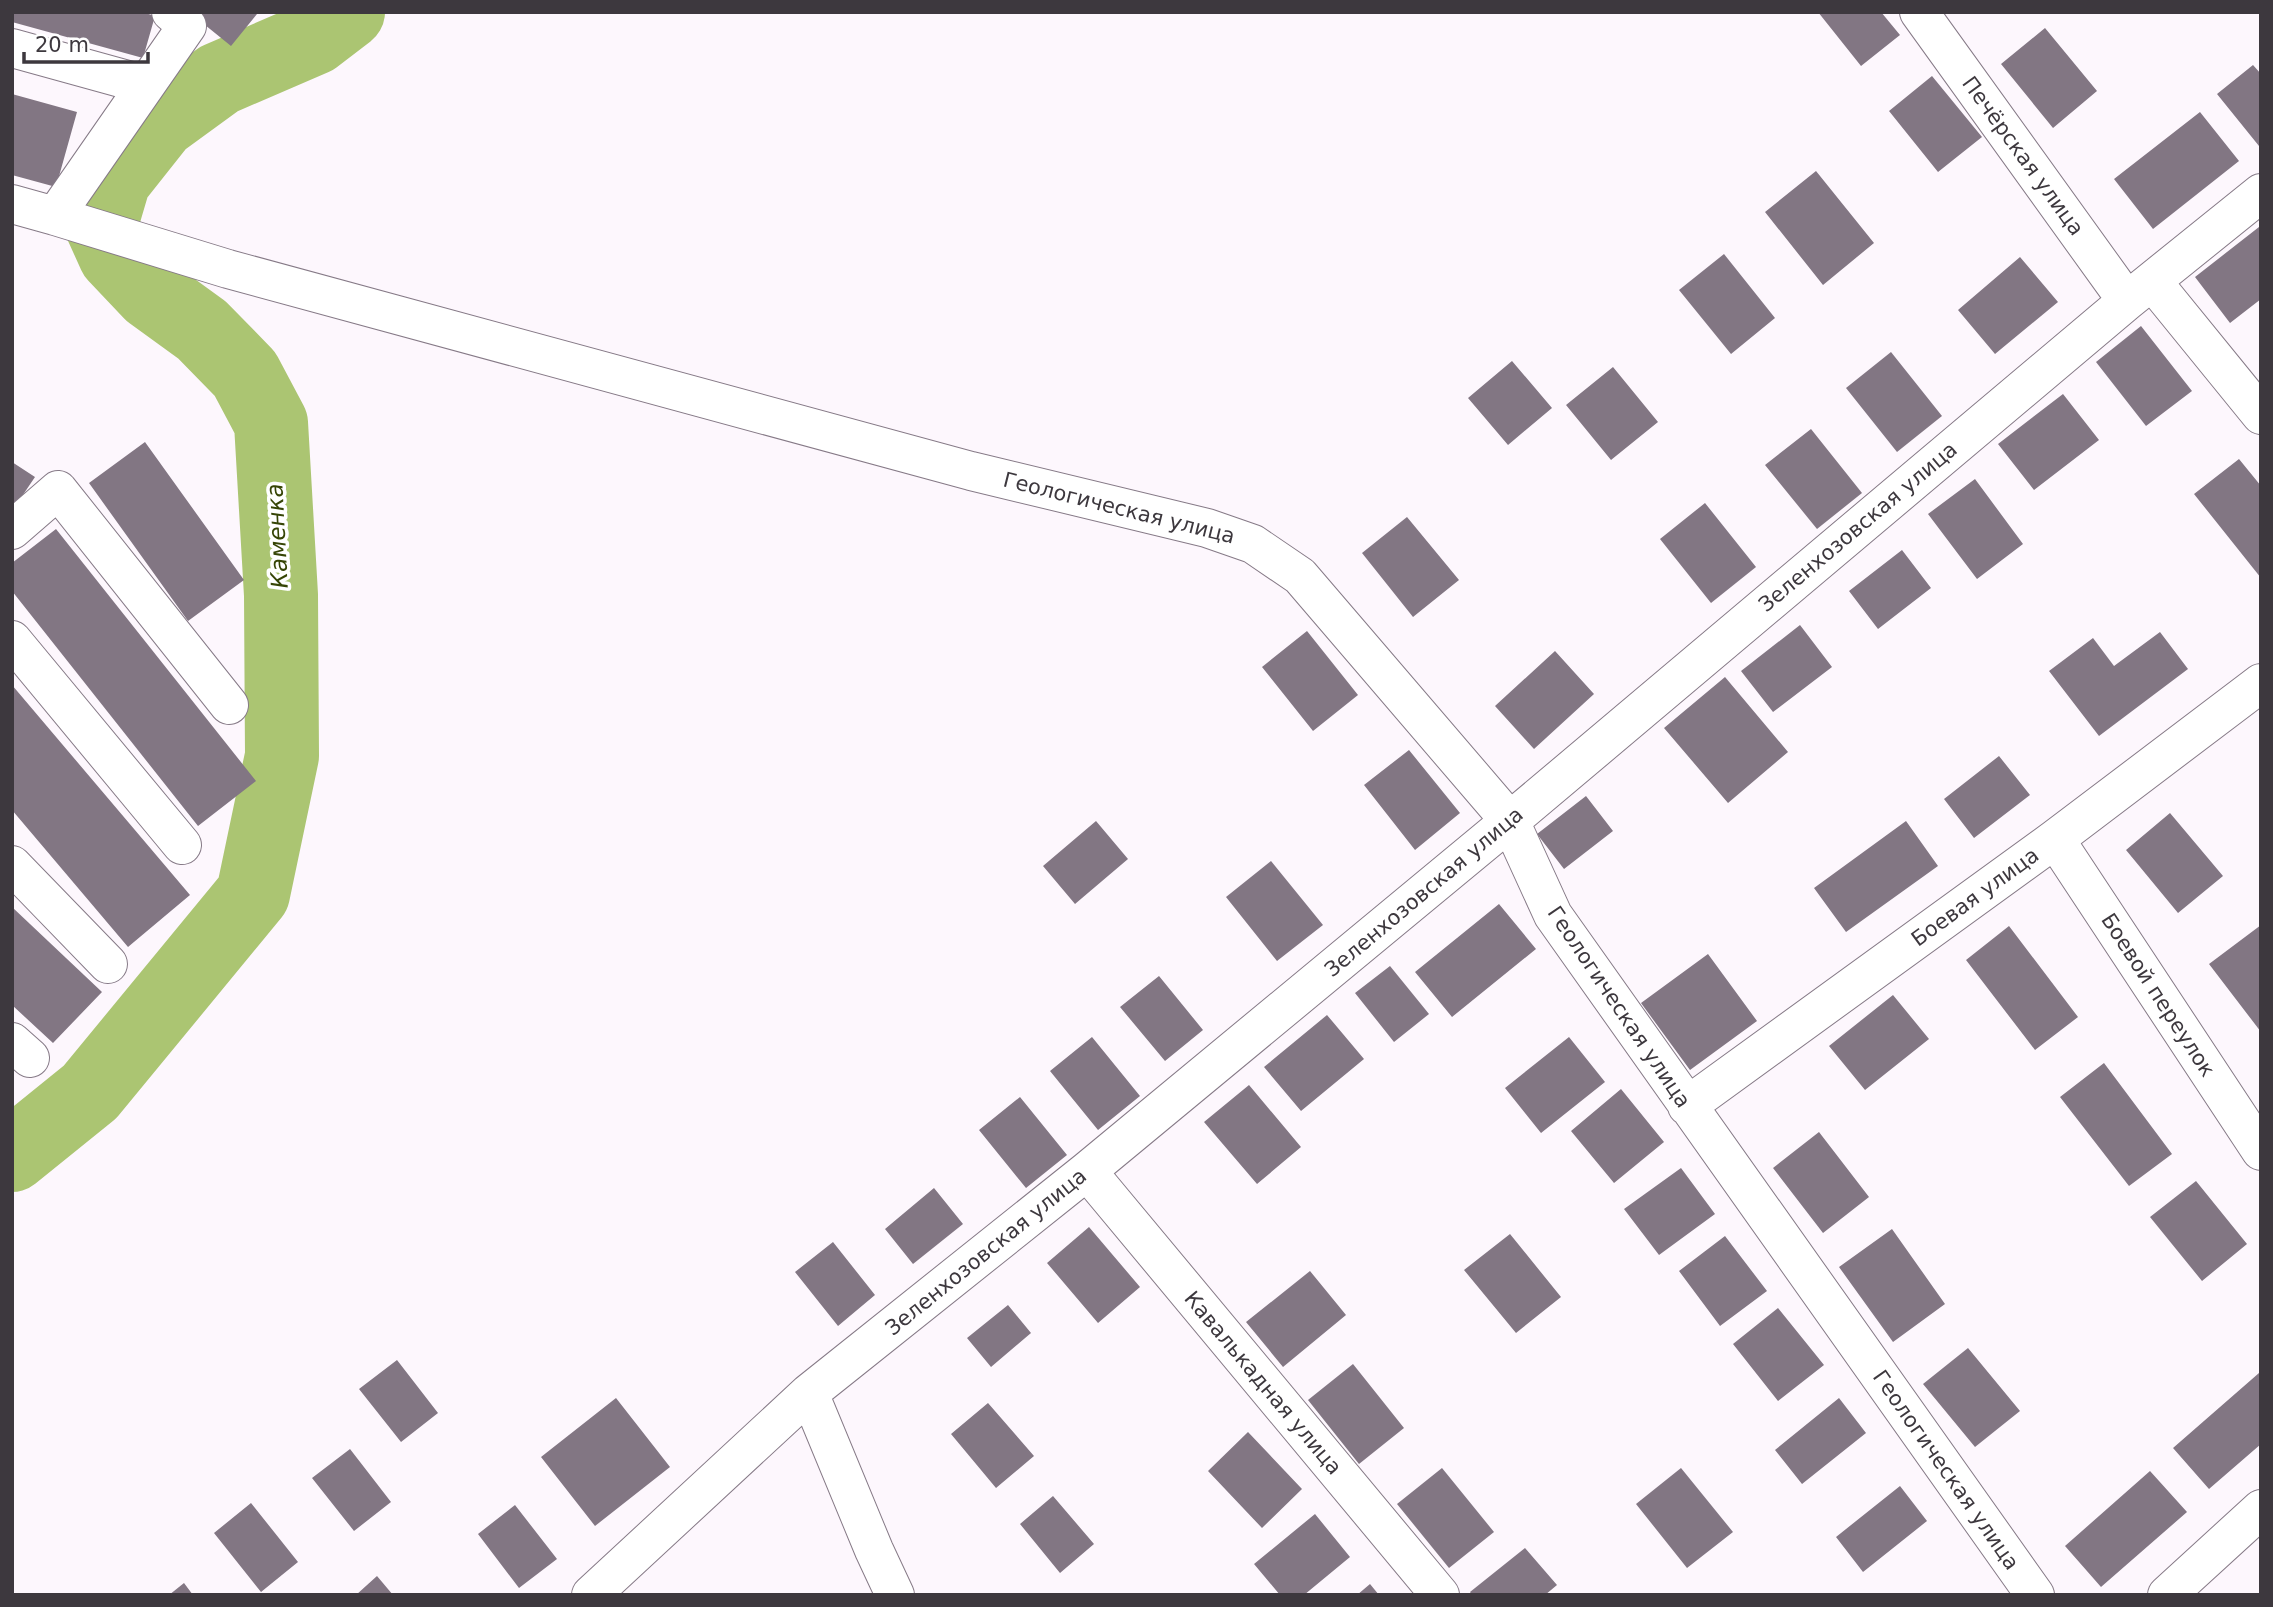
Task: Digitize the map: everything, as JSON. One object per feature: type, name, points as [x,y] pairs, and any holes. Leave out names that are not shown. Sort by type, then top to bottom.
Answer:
[{"type":"street","points":[[55,216],[187,26],[171,12]]},
{"type":"street","name":"Печёрская улица","points":[[1919,12],[2140,291],[2261,415]]},
{"type":"street","points":[[12,48],[146,85]]},
{"type":"street","name":"Зеленхозовская улица","points":[[591,1595],[809,1393],[1087,1171],[1510,821],[2140,291],[2261,193]]},
{"type":"street","name":"Геологическая улица","points":[[12,204],[228,269],[971,471],[1207,528],[1253,544],[1300,576],[1510,821],[1553,915],[2035,1595]]},
{"type":"street","points":[[12,530],[58,490],[229,705]]},
{"type":"street","points":[[12,640],[182,845]]},
{"type":"street","name":"Боевая улица","points":[[1687,1107],[2055,839],[2261,683]]},
{"type":"street","name":"Боевой переулок","points":[[2055,839],[2261,1151]]},
{"type":"street","points":[[12,865],[108,964]]},
{"type":"street","name":"Кавалькадная улица","points":[[1087,1171],[1440,1595]]},
{"type":"street","points":[[809,1393],[895,1595]]},
{"type":"street","points":[[2167,1595],[2261,1509]]},
{"type":"building","points":[[12,12],[142,12],[155,16],[143,58],[12,22]]},
{"type":"building","points":[[189,12],[255,12],[257,14],[231,46]]},
{"type":"building","points":[[1818,12],[1881,12],[1900,35],[1861,66]]},
{"type":"building","points":[[2045,28],[2097,91],[2053,128],[2001,64]]},
{"type":"building","points":[[2253,65],[2261,74],[2259,146],[2217,94]]},
{"type":"building","points":[[1932,76],[1982,137],[1938,172],[1889,111]]},
{"type":"building","points":[[12,94],[77,112],[56,187],[12,175]]},
{"type":"building","points":[[2200,112],[2239,161],[2153,229],[2114,179]]},
{"type":"building","points":[[1816,171],[1874,243],[1823,285],[1765,212]]},
{"type":"building","points":[[2259,227],[2261,299],[2230,323],[2195,277]]},
{"type":"building","points":[[1724,254],[1775,318],[1731,354],[1679,290]]},
{"type":"building","points":[[2020,257],[2058,302],[1995,354],[1958,310]]},
{"type":"building","points":[[2141,326],[2192,391],[2146,426],[2096,362]]},
{"type":"building","points":[[1891,352],[1942,416],[1897,452],[1846,388]]},
{"type":"building","points":[[1512,361],[1552,408],[1508,445],[1468,398]]},
{"type":"building","points":[[1613,367],[1658,422],[1611,460],[1566,405]]},
{"type":"building","points":[[2063,394],[2099,440],[2034,490],[1998,444]]},
{"type":"building","points":[[1811,429],[1862,493],[1817,529],[1765,465]]},
{"type":"building","points":[[145,442],[244,580],[188,621],[89,483]]},
{"type":"building","points":[[2239,459],[2261,486],[2261,578],[2194,494]]},
{"type":"building","points":[[12,462],[35,477],[12,511]]},
{"type":"building","points":[[1975,479],[2023,544],[1977,579],[1928,514]]},
{"type":"building","points":[[1705,503],[1756,567],[1711,603],[1660,539]]},
{"type":"building","points":[[1407,517],[1459,580],[1413,617],[1362,553]]},
{"type":"building","points":[[56,529],[256,781],[198,826],[12,591],[12,563]]},
{"type":"building","points":[[1902,550],[1931,588],[1878,629],[1849,591]]},
{"type":"building","points":[[1800,625],[1832,667],[1773,712],[1741,671]]},
{"type":"building","points":[[1307,631],[1358,695],[1313,731],[1262,667]]},
{"type":"building","points":[[2160,632],[2188,669],[2099,736],[2049,671],[2093,638],[2114,666]]},
{"type":"building","points":[[1555,651],[1594,694],[1534,749],[1495,706]]},
{"type":"building","points":[[1725,677],[1788,752],[1728,803],[1664,728]]},
{"type":"building","points":[[12,685],[190,895],[128,947],[12,810]]},
{"type":"building","points":[[1409,750],[1460,813],[1415,850],[1364,785]]},
{"type":"building","points":[[1999,756],[2030,795],[1974,838],[1944,799]]},
{"type":"building","points":[[1586,796],[1613,831],[1564,869],[1537,834]]},
{"type":"building","points":[[2170,813],[2223,876],[2178,913],[2126,850]]},
{"type":"building","points":[[1096,821],[1128,859],[1075,904],[1043,866]]},
{"type":"building","points":[[1906,821],[1938,866],[1846,932],[1814,888]]},
{"type":"building","points":[[1271,861],[1323,925],[1277,961],[1226,897]]},
{"type":"building","points":[[1499,904],[1536,949],[1452,1017],[1415,972]]},
{"type":"building","points":[[12,907],[102,992],[53,1043],[12,1005]]},
{"type":"building","points":[[2261,925],[2261,1032],[2209,964]]},
{"type":"building","points":[[2009,926],[2078,1017],[2035,1050],[1966,960]]},
{"type":"building","points":[[1708,954],[1757,1021],[1690,1070],[1641,1003]]},
{"type":"building","points":[[1390,966],[1429,1014],[1394,1042],[1355,993]]},
{"type":"building","points":[[1159,976],[1203,1030],[1165,1061],[1120,1007]]},
{"type":"building","points":[[1893,995],[1929,1039],[1865,1090],[1829,1046]]},
{"type":"building","points":[[1327,1015],[1364,1059],[1301,1111],[1264,1067]]},
{"type":"building","points":[[1092,1037],[1140,1096],[1098,1130],[1050,1071]]},
{"type":"building","points":[[1569,1037],[1605,1082],[1541,1133],[1505,1088]]},
{"type":"building","points":[[2104,1063],[2172,1154],[2129,1186],[2060,1097]]},
{"type":"building","points":[[1249,1085],[1301,1147],[1257,1184],[1204,1122]]},
{"type":"building","points":[[1621,1089],[1664,1142],[1614,1183],[1571,1131]]},
{"type":"building","points":[[1020,1097],[1067,1155],[1026,1188],[979,1130]]},
{"type":"building","points":[[1819,1132],[1869,1197],[1823,1233],[1773,1168]]},
{"type":"building","points":[[1681,1168],[1715,1214],[1659,1255],[1624,1209]]},
{"type":"building","points":[[2196,1181],[2247,1244],[2202,1281],[2150,1217]]},
{"type":"building","points":[[934,1188],[963,1224],[913,1264],[885,1229]]},
{"type":"building","points":[[1089,1227],[1140,1287],[1098,1323],[1047,1263]]},
{"type":"building","points":[[1892,1229],[1945,1304],[1893,1342],[1839,1267]]},
{"type":"building","points":[[1510,1234],[1561,1297],[1516,1333],[1464,1270]]},
{"type":"building","points":[[1725,1236],[1767,1291],[1720,1326],[1679,1271]]},
{"type":"building","points":[[833,1242],[875,1295],[838,1326],[795,1272]]},
{"type":"building","points":[[1310,1271],[1346,1315],[1283,1367],[1246,1322]]},
{"type":"building","points":[[1008,1305],[1031,1333],[991,1367],[967,1338]]},
{"type":"building","points":[[1778,1308],[1824,1365],[1778,1401],[1733,1344]]},
{"type":"building","points":[[1968,1348],[2020,1411],[1975,1447],[1923,1384]]},
{"type":"building","points":[[397,1360],[438,1413],[401,1442],[359,1389]]},
{"type":"building","points":[[1353,1364],[1404,1428],[1359,1464],[1308,1400]]},
{"type":"building","points":[[2259,1373],[2261,1444],[2209,1489],[2173,1448]]},
{"type":"building","points":[[616,1398],[670,1467],[595,1526],[541,1457]]},
{"type":"building","points":[[1839,1398],[1866,1433],[1802,1484],[1775,1450]]},
{"type":"building","points":[[988,1403],[1034,1456],[996,1488],[951,1434]]},
{"type":"building","points":[[1248,1432],[1302,1489],[1262,1528],[1208,1471]]},
{"type":"building","points":[[350,1449],[391,1502],[354,1531],[312,1478]]},
{"type":"building","points":[[1442,1468],[1494,1532],[1449,1568],[1397,1504]]},
{"type":"building","points":[[1681,1468],[1733,1532],[1687,1568],[1636,1504]]},
{"type":"building","points":[[2150,1471],[2187,1512],[2101,1587],[2065,1546]]},
{"type":"building","points":[[1900,1486],[1927,1521],[1863,1572],[1836,1537]]},
{"type":"building","points":[[1053,1496],[1094,1544],[1060,1573],[1020,1524]]},
{"type":"building","points":[[251,1503],[298,1562],[261,1592],[214,1533]]},
{"type":"building","points":[[515,1505],[557,1559],[519,1588],[478,1534]]},
{"type":"building","points":[[1315,1514],[1350,1557],[1304,1595],[1280,1595],[1254,1564]]},
{"type":"building","points":[[1525,1548],[1557,1585],[1545,1595],[1472,1595],[1470,1592]]},
{"type":"building","points":[[377,1576],[393,1595],[356,1595]]},
{"type":"building","points":[[184,1583],[193,1595],[169,1595]]},
{"type":"building","points":[[1370,1584],[1379,1595],[1357,1595]]},
{"type":"waterway","name":"Каменка","points":[[12,1155],[90,1092],[253,894],[282,756],[281,595],[271,423],[245,374],[202,330],[151,293],[115,255],[101,224],[114,180],[160,122],[219,79],[314,38],[348,12]]}]
